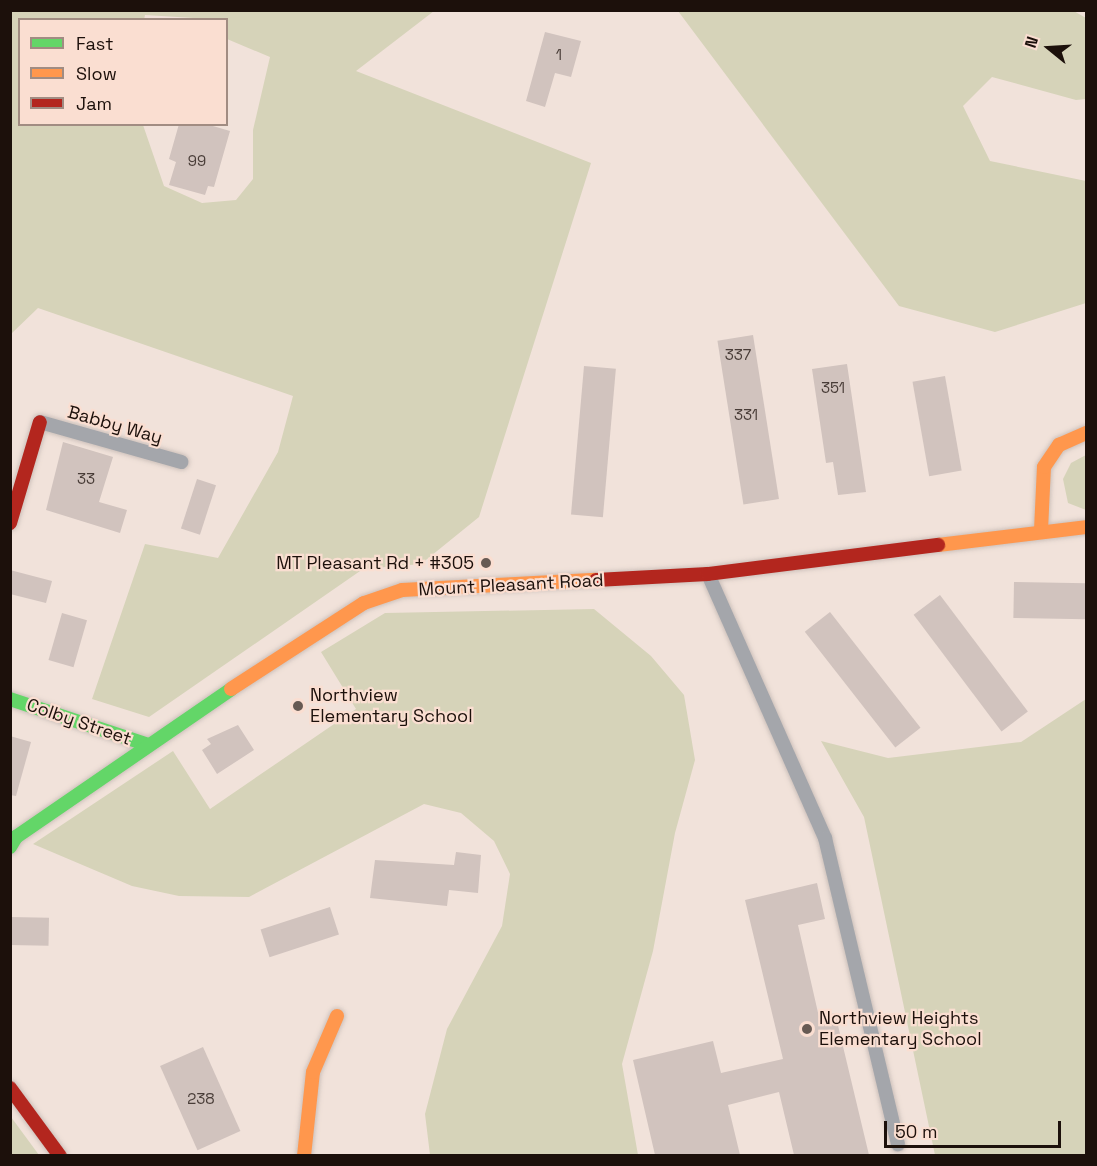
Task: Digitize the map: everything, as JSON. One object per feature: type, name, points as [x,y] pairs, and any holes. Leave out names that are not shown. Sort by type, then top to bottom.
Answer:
[{"type":"street","points":[[10,523],[40,422]]},
{"type":"street","points":[[1041,530],[1044,467],[1059,445],[1086,434]]},
{"type":"street","name":"Mount Pleasant Road","points":[[10,847],[16,837],[148,745],[364,603],[402,590],[708,574],[1041,530],[1086,527]]},
{"type":"street","name":"Colby Street","points":[[10,699],[148,745]]},
{"type":"street","points":[[304,1155],[313,1072],[337,1016]]},
{"type":"street","points":[[10,1088],[60,1155]]},
{"type":"lane","name":"Babby Way","points":[[40,422],[181,462]]},
{"type":"lane","points":[[708,574],[825,838],[898,1144]]},
{"type":"shaded area","points":[[11,10],[434,11],[356,71],[591,163],[479,517],[421,564],[363,569],[149,717],[92,699],[145,544],[218,558],[278,452],[293,396],[38,308],[11,334]]},
{"type":"shaded area","points":[[1072,10],[1086,18],[1086,99],[1076,100],[992,77],[963,106],[990,161],[1086,181],[1086,303],[995,332],[899,306],[678,11]]},
{"type":"shaded area","points":[[1086,455],[1086,510],[1068,503],[1063,479],[1071,463]]},
{"type":"shaded area","points":[[594,609],[651,656],[684,695],[695,760],[675,833],[653,951],[622,1064],[638,1155],[430,1155],[425,1114],[447,1029],[502,926],[510,874],[494,841],[461,813],[424,804],[249,897],[179,896],[132,886],[33,844],[173,751],[210,809],[356,709],[321,652],[385,613]]},
{"type":"shaded area","points":[[1086,699],[1086,1155],[935,1155],[864,817],[821,741],[888,758],[1021,742]]},
{"type":"shaded area","points":[[11,1117],[39,1155],[11,1155]]},
{"type":"building","points":[[545,32],[581,41],[571,77],[555,73],[545,107],[526,101]]},
{"type":"building","points":[[178,126],[213,126],[230,131],[214,187],[208,186],[205,195],[169,185],[176,162],[169,159]]},
{"type":"building","points":[[753,335],[779,499],[743,505],[717,341]]},
{"type":"building","points":[[847,364],[866,492],[838,495],[833,462],[826,463],[812,369]]},
{"type":"building","points":[[584,366],[616,369],[603,517],[571,514]]},
{"type":"building","points":[[945,376],[962,471],[929,476],[913,382]]},
{"type":"building","points":[[63,442],[113,457],[99,502],[127,510],[120,533],[46,510]]},
{"type":"building","points":[[197,479],[216,485],[200,535],[181,528]]},
{"type":"building","points":[[10,570],[52,581],[46,603],[10,594]]},
{"type":"building","points":[[1014,582],[1086,583],[1085,619],[1013,618]]},
{"type":"building","points":[[940,595],[1028,712],[1002,731],[914,615]]},
{"type":"building","points":[[830,612],[921,728],[895,748],[805,632]]},
{"type":"building","points":[[62,613],[87,620],[73,667],[48,660]]},
{"type":"building","points":[[238,725],[254,750],[217,774],[202,750],[211,744],[207,739]]},
{"type":"building","points":[[10,736],[31,742],[16,796],[10,795]]},
{"type":"building","points":[[456,852],[481,855],[478,893],[449,890],[447,906],[370,898],[375,860],[454,865]]},
{"type":"building","name":"Northview Heights Elementary School","points":[[817,883],[825,919],[798,925],[819,1017],[835,1013],[869,1155],[794,1155],[779,1092],[728,1105],[740,1155],[655,1155],[633,1060],[713,1041],[721,1073],[783,1059],[745,900]]},
{"type":"building","points":[[330,907],[339,935],[270,957],[261,930]]},
{"type":"building","points":[[10,917],[49,918],[49,946],[10,945]]},
{"type":"building","points":[[203,1047],[240,1131],[197,1150],[160,1066]]},
{"type":"traffic: fast","points":[[10,847],[16,837],[231,689]]},
{"type":"traffic: fast","points":[[10,699],[148,745]]},
{"type":"traffic: slow","points":[[1041,530],[1044,467],[1059,445],[1086,433]]},
{"type":"traffic: slow","points":[[938,545],[1086,527]]},
{"type":"traffic: slow","points":[[231,689],[364,603],[402,590],[596,580]]},
{"type":"traffic: slow","points":[[304,1156],[313,1072],[337,1016]]},
{"type":"traffic: jam","points":[[10,523],[40,422]]},
{"type":"traffic: jam","points":[[596,580],[708,574],[938,545]]},
{"type":"traffic: jam","points":[[10,1088],[60,1156]]},
{"type":"place","name":"MT Pleasant Rd + #305","points":[[486,563]]},
{"type":"place","name":"Northview Elementary School","points":[[298,706]]},
{"type":"place","name":"Northview Heights Elementary School","points":[[807,1029]]}]
